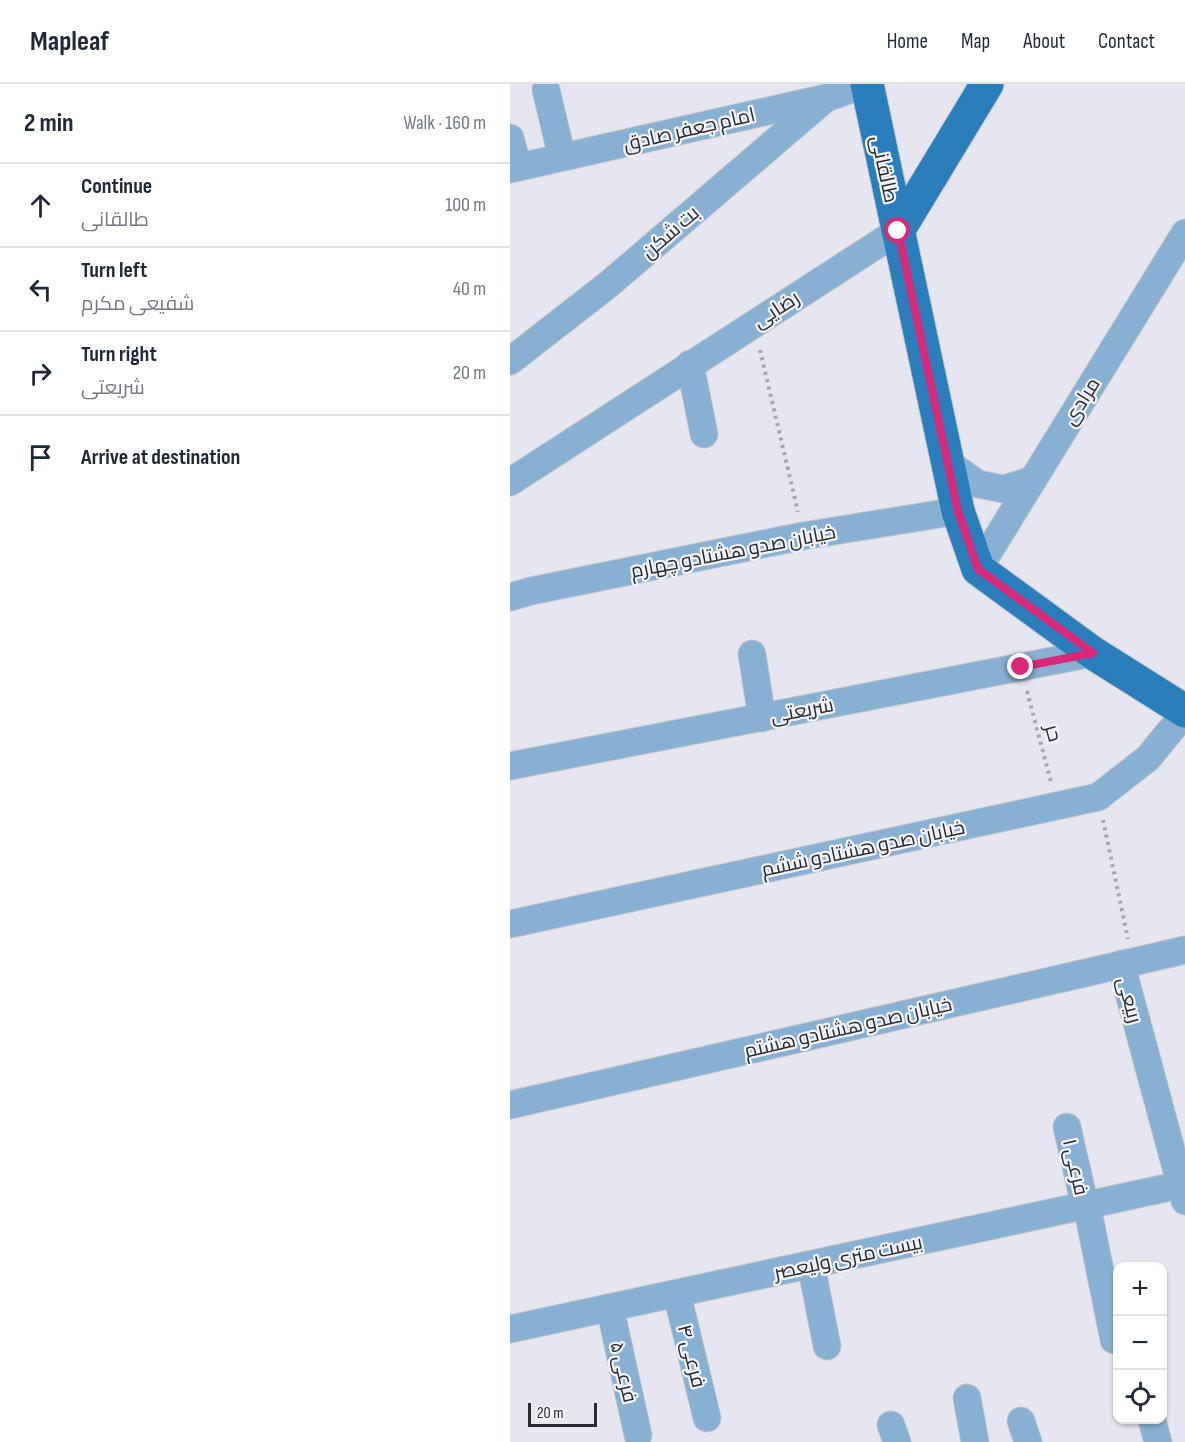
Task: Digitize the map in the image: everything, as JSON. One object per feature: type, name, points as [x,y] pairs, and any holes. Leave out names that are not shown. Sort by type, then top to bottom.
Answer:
[{"type":"main road","name":"طالقانی","points":[[867,84],[958,511],[978,569]]},
{"type":"main road","name":"رضایی","points":[[898,231],[987,84]]},
{"type":"main road","points":[[978,569],[1093,653],[1185,712]]},
{"type":"street","name":"امام جعفر صادق","points":[[514,168],[826,98],[867,84]]},
{"type":"street","points":[[546,90],[562,157]]},
{"type":"street","name":"بت شکن","points":[[510,361],[609,284],[826,98]]},
{"type":"street","points":[[510,138],[514,168]]},
{"type":"street","name":"رضایی","points":[[510,482],[898,231]]},
{"type":"street","name":"مرادی","points":[[978,569],[1185,233]]},
{"type":"street","points":[[690,364],[704,434]]},
{"type":"street","points":[[948,463],[978,484],[987,486],[1004,489],[1033,480]]},
{"type":"street","name":"خیابان صدو هشتادو چهارم","points":[[510,597],[803,536],[958,511]]},
{"type":"street","name":"شریعتی","points":[[510,766],[1093,653]]},
{"type":"street","points":[[752,654],[762,717]]},
{"type":"street","name":"خیابان صدو هشتادو ششم","points":[[510,924],[1098,797],[1148,758],[1185,712]]},
{"type":"street","name":"خیابان صدو هشتادو هشتم","points":[[510,1105],[1185,950]]},
{"type":"street","name":"ربیعی","points":[[1121,964],[1183,1190]]},
{"type":"street","name":"فرعی ۱","points":[[1067,1127],[1113,1335]]},
{"type":"street","name":"بیست متری ولیعصر","points":[[510,1329],[1086,1206],[1183,1190]]},
{"type":"street","points":[[811,1265],[827,1346]]},
{"type":"street","name":"فرعی ۴","points":[[677,1293],[707,1418]]},
{"type":"street","name":"فرعی ۵","points":[[610,1308],[638,1435]]},
{"type":"street","points":[[967,1398],[975,1442]]},
{"type":"street","points":[[1153,1424],[1158,1442]]},
{"type":"path","points":[[754,323],[803,536]]},
{"type":"path","name":"حر","points":[[1021,667],[1058,806]]},
{"type":"path","name":"ربیعی","points":[[1098,797],[1129,946],[1121,964]]},
{"type":"route","points":[[898,231],[958,511],[978,569],[1093,653],[1021,667]]}]
